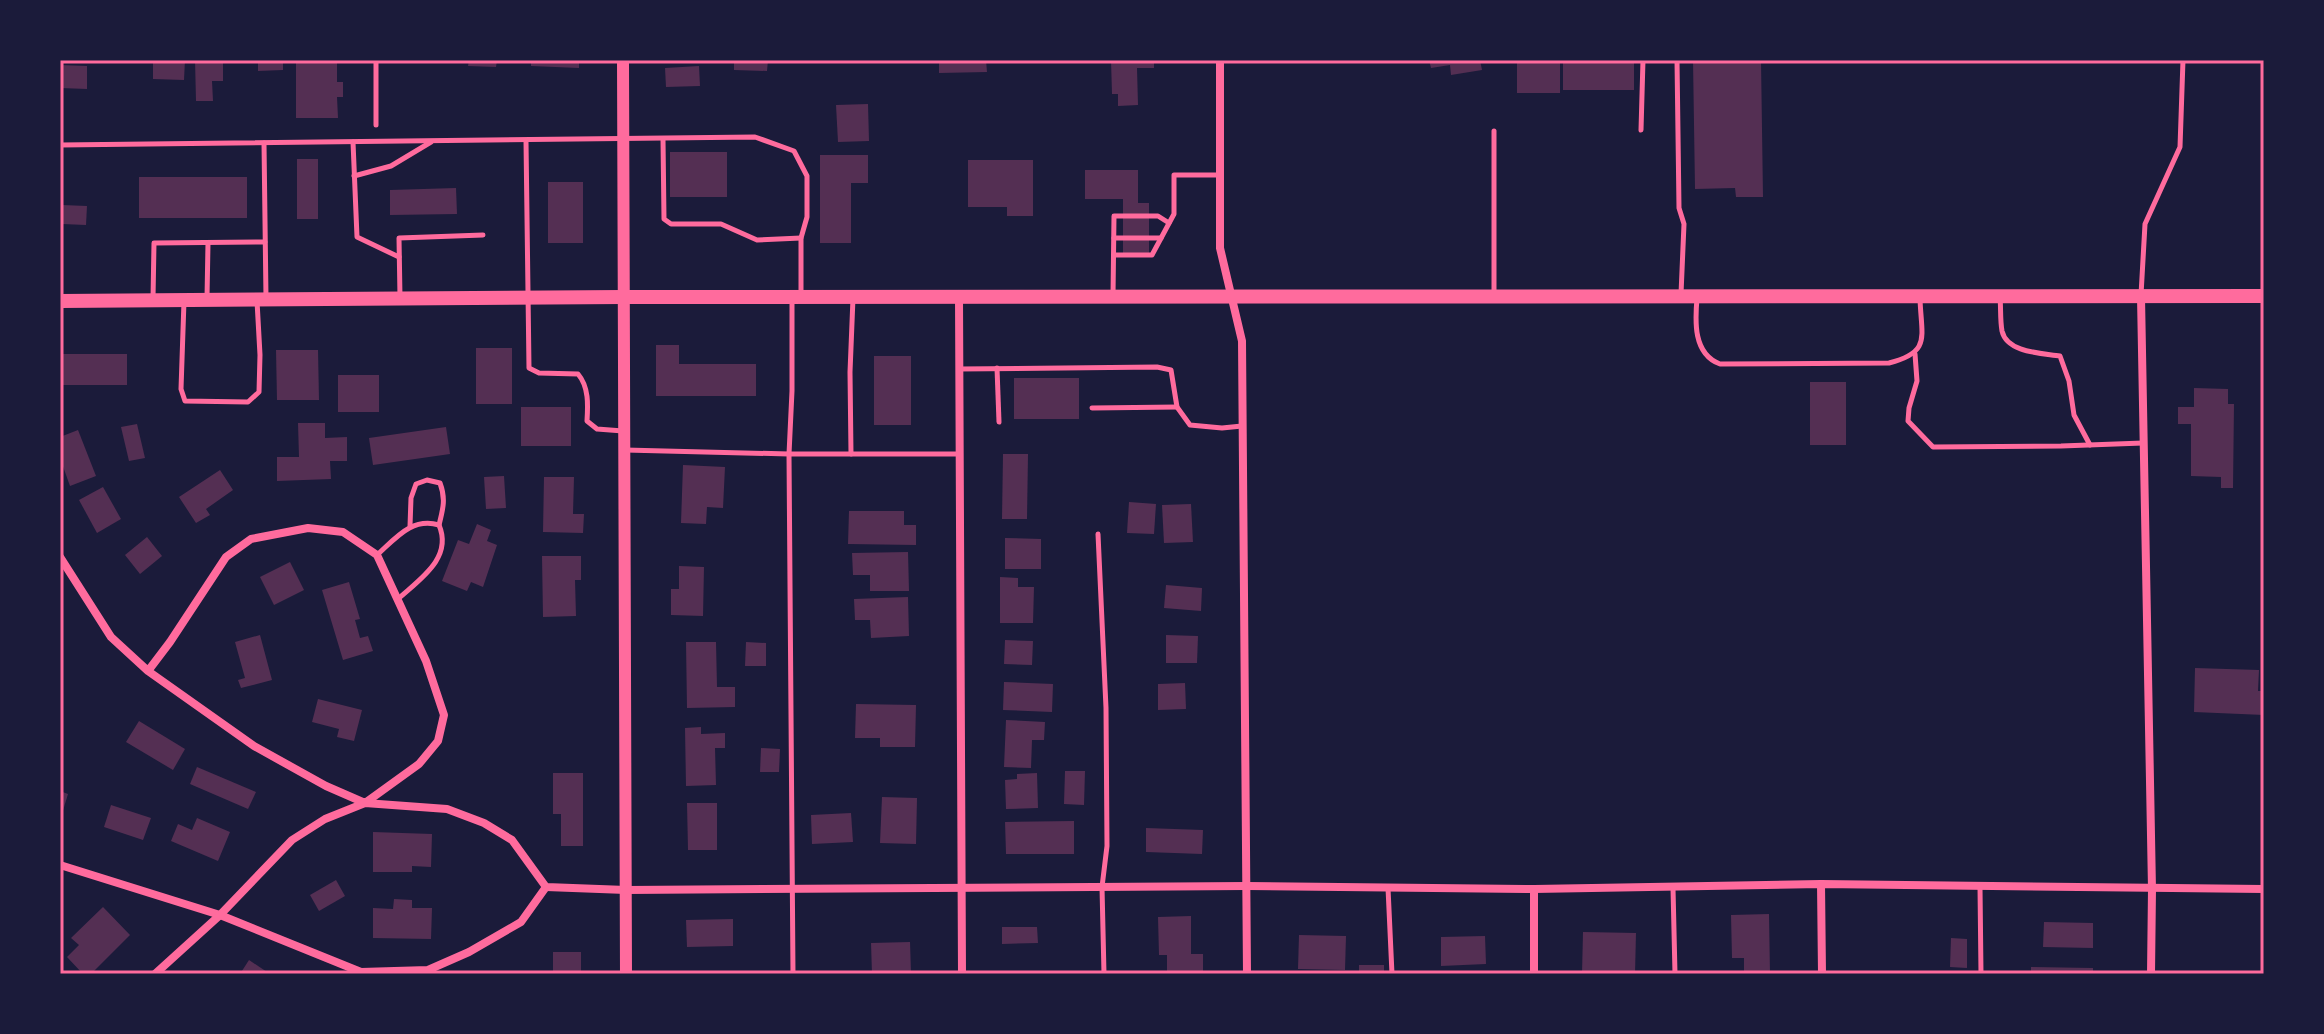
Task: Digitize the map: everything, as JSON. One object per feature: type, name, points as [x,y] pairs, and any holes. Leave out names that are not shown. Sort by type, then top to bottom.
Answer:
[{"type":"main road","points":[[60,301],[624,297],[2264,296]]},
{"type":"street","points":[[623,60],[626,974]]},
{"type":"street","points":[[1220,60],[1220,248],[1242,341],[1247,974]]},
{"type":"street","points":[[959,297],[962,974]]},
{"type":"street","points":[[2141,297],[2151,974]]},
{"type":"street","points":[[148,671],[226,557],[251,539],[308,528],[343,532],[377,555],[426,661],[444,715],[438,741],[419,764],[365,803],[325,819],[292,840],[220,915],[155,974]]},
{"type":"street","points":[[60,557],[111,637],[148,671],[254,746],[326,786],[365,803],[447,809],[484,823],[512,840],[546,887]]},
{"type":"street","points":[[60,865],[220,915],[362,973],[428,970],[469,952],[521,922],[546,887]]},
{"type":"street","points":[[546,887],[626,890],[1247,886],[1534,889],[1821,884],[2264,889]]},
{"type":"street","points":[[1821,884],[1822,974]]},
{"type":"street","points":[[1534,889],[1534,974]]},
{"type":"lane","points":[[376,60],[376,125]]},
{"type":"lane","points":[[1641,130],[1643,60]]},
{"type":"lane","points":[[1677,60],[1679,208],[1684,224],[1681,297]]},
{"type":"lane","points":[[2141,297],[2145,224],[2180,147],[2183,60]]},
{"type":"lane","points":[[1494,131],[1494,297]]},
{"type":"lane","points":[[60,145],[755,137],[794,151],[807,176],[807,217],[801,238],[796,297],[789,454],[793,974]]},
{"type":"lane","points":[[663,139],[664,219],[671,224],[721,224],[757,240],[801,238]]},
{"type":"lane","points":[[354,176],[391,166],[432,141]]},
{"type":"lane","points":[[526,141],[529,368],[539,373],[578,374],[584,382],[587,421],[597,429],[624,431]]},
{"type":"lane","points":[[353,142],[357,237],[399,257]]},
{"type":"lane","points":[[184,300],[181,389],[185,401],[248,402],[259,392],[265,242],[264,143]]},
{"type":"lane","points":[[1114,255],[1152,255],[1174,214],[1174,175],[1220,175]]},
{"type":"lane","points":[[1113,297],[1114,216],[1158,216],[1169,223]]},
{"type":"lane","points":[[400,298],[399,238],[483,235]]},
{"type":"lane","points":[[1114,238],[1161,238]]},
{"type":"lane","points":[[153,300],[154,243],[265,242]]},
{"type":"lane","points":[[207,300],[208,243]]},
{"type":"lane","points":[[851,454],[853,297]]},
{"type":"lane","points":[[1697,297],[1697,337],[1708,356],[1720,364],[1889,363],[1906,359],[1915,354],[1921,345],[1920,297]]},
{"type":"lane","points":[[2000,297],[2003,334],[2021,349],[2060,356],[2069,381],[2074,415],[2090,445]]},
{"type":"lane","points":[[1915,354],[1917,381],[1908,421],[1933,447],[2144,443]]},
{"type":"lane","points":[[959,369],[1157,367],[1171,370],[1177,407],[1190,425],[1243,426]]},
{"type":"lane","points":[[997,368],[999,422]]},
{"type":"lane","points":[[1092,408],[1177,407]]},
{"type":"lane","points":[[624,450],[960,454]]},
{"type":"lane","points":[[398,599],[434,566],[444,547],[439,525],[445,505],[440,483],[427,480],[416,484],[411,498],[410,526]]},
{"type":"lane","points":[[377,555],[410,526],[428,522],[439,525]]},
{"type":"lane","points":[[1098,534],[1106,708],[1107,846],[1102,887],[1104,974]]},
{"type":"lane","points":[[1388,887],[1392,974]]},
{"type":"lane","points":[[1673,887],[1675,974]]},
{"type":"lane","points":[[1980,887],[1981,974]]},
{"type":"building","points":[[153,60],[185,60],[184,80],[153,79]]},
{"type":"building","points":[[195,60],[223,60],[223,81],[212,81],[213,101],[196,101]]},
{"type":"building","points":[[258,60],[283,60],[283,70],[258,71]]},
{"type":"building","points":[[296,60],[337,60],[337,82],[343,82],[343,97],[337,97],[338,118],[296,118]]},
{"type":"building","points":[[469,60],[497,60],[496,67],[468,66]]},
{"type":"building","points":[[531,60],[579,60],[579,68],[531,66]]},
{"type":"building","points":[[734,60],[768,60],[767,71],[734,70]]},
{"type":"building","points":[[939,60],[986,60],[987,72],[939,73]]},
{"type":"building","points":[[1111,60],[1154,60],[1154,68],[1137,68],[1138,105],[1118,106],[1118,94],[1112,94]]},
{"type":"building","points":[[1429,60],[1480,60],[1482,70],[1451,75],[1450,65],[1431,68]]},
{"type":"building","points":[[1517,60],[1560,60],[1560,93],[1517,93]]},
{"type":"building","points":[[1563,60],[1634,60],[1634,90],[1563,90]]},
{"type":"building","points":[[1693,60],[1761,60],[1763,197],[1736,197],[1735,188],[1695,189]]},
{"type":"building","points":[[60,65],[87,66],[87,89],[60,88]]},
{"type":"building","points":[[699,66],[700,86],[666,87],[665,68]]},
{"type":"building","points":[[868,104],[869,141],[838,142],[836,105]]},
{"type":"building","points":[[670,152],[727,152],[727,197],[670,197]]},
{"type":"building","points":[[820,155],[868,155],[868,183],[851,183],[851,243],[820,243]]},
{"type":"building","points":[[297,159],[318,159],[318,219],[297,219]]},
{"type":"building","points":[[968,160],[1033,160],[1033,216],[1007,216],[1007,207],[968,207]]},
{"type":"building","points":[[1085,170],[1138,170],[1138,203],[1149,203],[1149,254],[1123,254],[1123,199],[1085,199]]},
{"type":"building","points":[[139,177],[247,177],[247,218],[139,218]]},
{"type":"building","points":[[548,182],[583,182],[583,243],[548,243]]},
{"type":"building","points":[[456,188],[457,214],[390,215],[390,190]]},
{"type":"building","points":[[62,205],[87,206],[86,225],[62,224]]},
{"type":"building","points":[[656,345],[679,345],[679,364],[756,364],[756,396],[656,396]]},
{"type":"building","points":[[476,348],[512,348],[512,404],[476,404]]},
{"type":"building","points":[[276,350],[318,350],[319,400],[277,400]]},
{"type":"building","points":[[60,354],[127,354],[127,385],[60,385]]},
{"type":"building","points":[[874,356],[911,356],[911,425],[874,425]]},
{"type":"building","points":[[338,375],[379,375],[379,412],[338,412]]},
{"type":"building","points":[[1014,378],[1079,378],[1079,419],[1014,419]]},
{"type":"building","points":[[1810,382],[1846,382],[1846,445],[1810,445]]},
{"type":"building","points":[[2194,388],[2228,389],[2228,404],[2234,404],[2233,488],[2221,488],[2221,477],[2191,476],[2191,424],[2178,424],[2178,407],[2194,407]]},
{"type":"building","points":[[521,407],[571,407],[571,446],[521,446]]},
{"type":"building","points":[[298,423],[325,423],[325,438],[347,437],[347,461],[330,461],[331,479],[277,481],[277,457],[299,457]]},
{"type":"building","points":[[137,424],[145,458],[129,461],[121,427]]},
{"type":"building","points":[[446,427],[450,454],[373,465],[369,438]]},
{"type":"building","points":[[78,430],[96,476],[70,486],[60,458],[60,437]]},
{"type":"building","points":[[1003,454],[1028,454],[1027,519],[1002,519]]},
{"type":"building","points":[[683,465],[725,467],[723,508],[707,507],[706,524],[681,523]]},
{"type":"building","points":[[220,470],[233,490],[206,509],[210,515],[196,523],[179,497]]},
{"type":"building","points":[[504,476],[506,508],[486,509],[484,477]]},
{"type":"building","points":[[544,477],[574,477],[573,514],[584,514],[583,533],[543,532]]},
{"type":"building","points":[[103,487],[121,519],[97,533],[79,500]]},
{"type":"building","points":[[1129,502],[1156,504],[1154,534],[1127,533]]},
{"type":"building","points":[[1191,504],[1193,542],[1164,543],[1162,505]]},
{"type":"building","points":[[849,511],[904,511],[904,525],[916,525],[916,545],[848,544]]},
{"type":"building","points":[[477,524],[491,530],[487,541],[497,545],[483,587],[471,582],[467,591],[442,581],[458,540],[469,544]]},
{"type":"building","points":[[147,537],[162,556],[140,574],[125,555]]},
{"type":"building","points":[[1005,538],[1041,539],[1041,569],[1005,569]]},
{"type":"building","points":[[908,552],[909,591],[870,591],[870,575],[853,575],[852,553]]},
{"type":"building","points":[[542,556],[581,556],[581,580],[575,580],[576,616],[543,617]]},
{"type":"building","points":[[290,562],[304,590],[274,605],[260,577]]},
{"type":"building","points":[[679,566],[704,567],[703,616],[671,615],[671,589],[679,589]]},
{"type":"building","points":[[1000,577],[1018,578],[1018,587],[1034,587],[1033,623],[1000,623]]},
{"type":"building","points":[[349,582],[360,619],[355,620],[360,638],[368,636],[373,651],[343,660],[322,590]]},
{"type":"building","points":[[1166,585],[1202,588],[1201,611],[1164,608]]},
{"type":"building","points":[[908,597],[909,636],[871,638],[870,620],[855,620],[854,599]]},
{"type":"building","points":[[260,635],[272,680],[241,688],[238,680],[245,678],[235,642]]},
{"type":"building","points":[[1166,635],[1198,636],[1197,663],[1166,663]]},
{"type":"building","points":[[1005,640],[1033,641],[1032,665],[1004,664]]},
{"type":"building","points":[[686,642],[716,642],[717,687],[735,687],[735,707],[687,708]]},
{"type":"building","points":[[746,642],[766,643],[766,666],[745,666]]},
{"type":"building","points":[[2195,668],[2259,670],[2258,691],[2264,691],[2264,715],[2194,712]]},
{"type":"building","points":[[1004,682],[1053,684],[1052,712],[1003,710]]},
{"type":"building","points":[[1185,683],[1186,709],[1158,710],[1158,684]]},
{"type":"building","points":[[318,699],[362,710],[354,741],[337,737],[339,729],[312,722]]},
{"type":"building","points":[[856,704],[916,705],[915,747],[880,747],[880,738],[855,738]]},
{"type":"building","points":[[1006,720],[1045,722],[1044,740],[1032,740],[1031,768],[1004,767]]},
{"type":"building","points":[[139,721],[185,749],[173,770],[126,742]]},
{"type":"building","points":[[701,727],[701,734],[725,733],[725,748],[715,748],[716,785],[686,786],[685,728]]},
{"type":"building","points":[[761,748],[780,749],[779,772],[760,772]]},
{"type":"building","points":[[197,767],[256,792],[248,809],[190,784]]},
{"type":"building","points":[[1065,771],[1085,771],[1084,805],[1064,804]]},
{"type":"building","points":[[553,773],[583,773],[583,846],[561,846],[561,814],[553,814]]},
{"type":"building","points":[[1037,773],[1038,808],[1006,809],[1005,780],[1017,779],[1017,774]]},
{"type":"building","points":[[60,791],[68,794],[61,817],[60,817]]},
{"type":"building","points":[[882,797],[917,798],[916,844],[880,843]]},
{"type":"building","points":[[687,803],[717,803],[717,850],[688,850]]},
{"type":"building","points":[[111,805],[151,818],[143,840],[104,827]]},
{"type":"building","points":[[851,813],[853,842],[812,844],[811,815]]},
{"type":"building","points":[[197,818],[230,832],[218,861],[171,841],[178,824],[192,830]]},
{"type":"building","points":[[1074,821],[1074,854],[1006,854],[1005,822]]},
{"type":"building","points":[[1146,828],[1203,830],[1202,854],[1146,852]]},
{"type":"building","points":[[373,832],[432,834],[431,867],[412,866],[412,872],[373,872]]},
{"type":"building","points":[[336,880],[345,896],[319,911],[310,895]]},
{"type":"building","points":[[394,899],[412,900],[412,908],[432,908],[431,939],[373,938],[373,908],[393,909]]},
{"type":"building","points":[[103,907],[130,935],[91,974],[83,974],[67,957],[79,945],[71,938]]},
{"type":"building","points":[[1769,914],[1770,974],[1744,974],[1744,958],[1732,958],[1731,915]]},
{"type":"building","points":[[1191,916],[1191,954],[1203,954],[1203,974],[1167,974],[1167,955],[1159,955],[1158,917]]},
{"type":"building","points":[[733,919],[733,946],[687,947],[686,920]]},
{"type":"building","points":[[2044,922],[2093,923],[2093,948],[2043,947]]},
{"type":"building","points":[[1002,927],[1037,927],[1038,943],[1002,944]]},
{"type":"building","points":[[1583,932],[1636,933],[1635,974],[1582,974]]},
{"type":"building","points":[[1299,935],[1346,936],[1345,970],[1298,969]]},
{"type":"building","points":[[1485,936],[1486,964],[1441,966],[1441,937]]},
{"type":"building","points":[[1951,938],[1967,939],[1967,968],[1950,967]]},
{"type":"building","points":[[910,942],[911,974],[872,974],[871,943]]},
{"type":"building","points":[[553,952],[581,952],[581,974],[553,974]]},
{"type":"building","points":[[249,960],[270,974],[240,974]]},
{"type":"building","points":[[1359,965],[1384,965],[1384,974],[1359,974]]},
{"type":"building","points":[[2031,967],[2093,968],[2093,974],[2031,974]]}]
